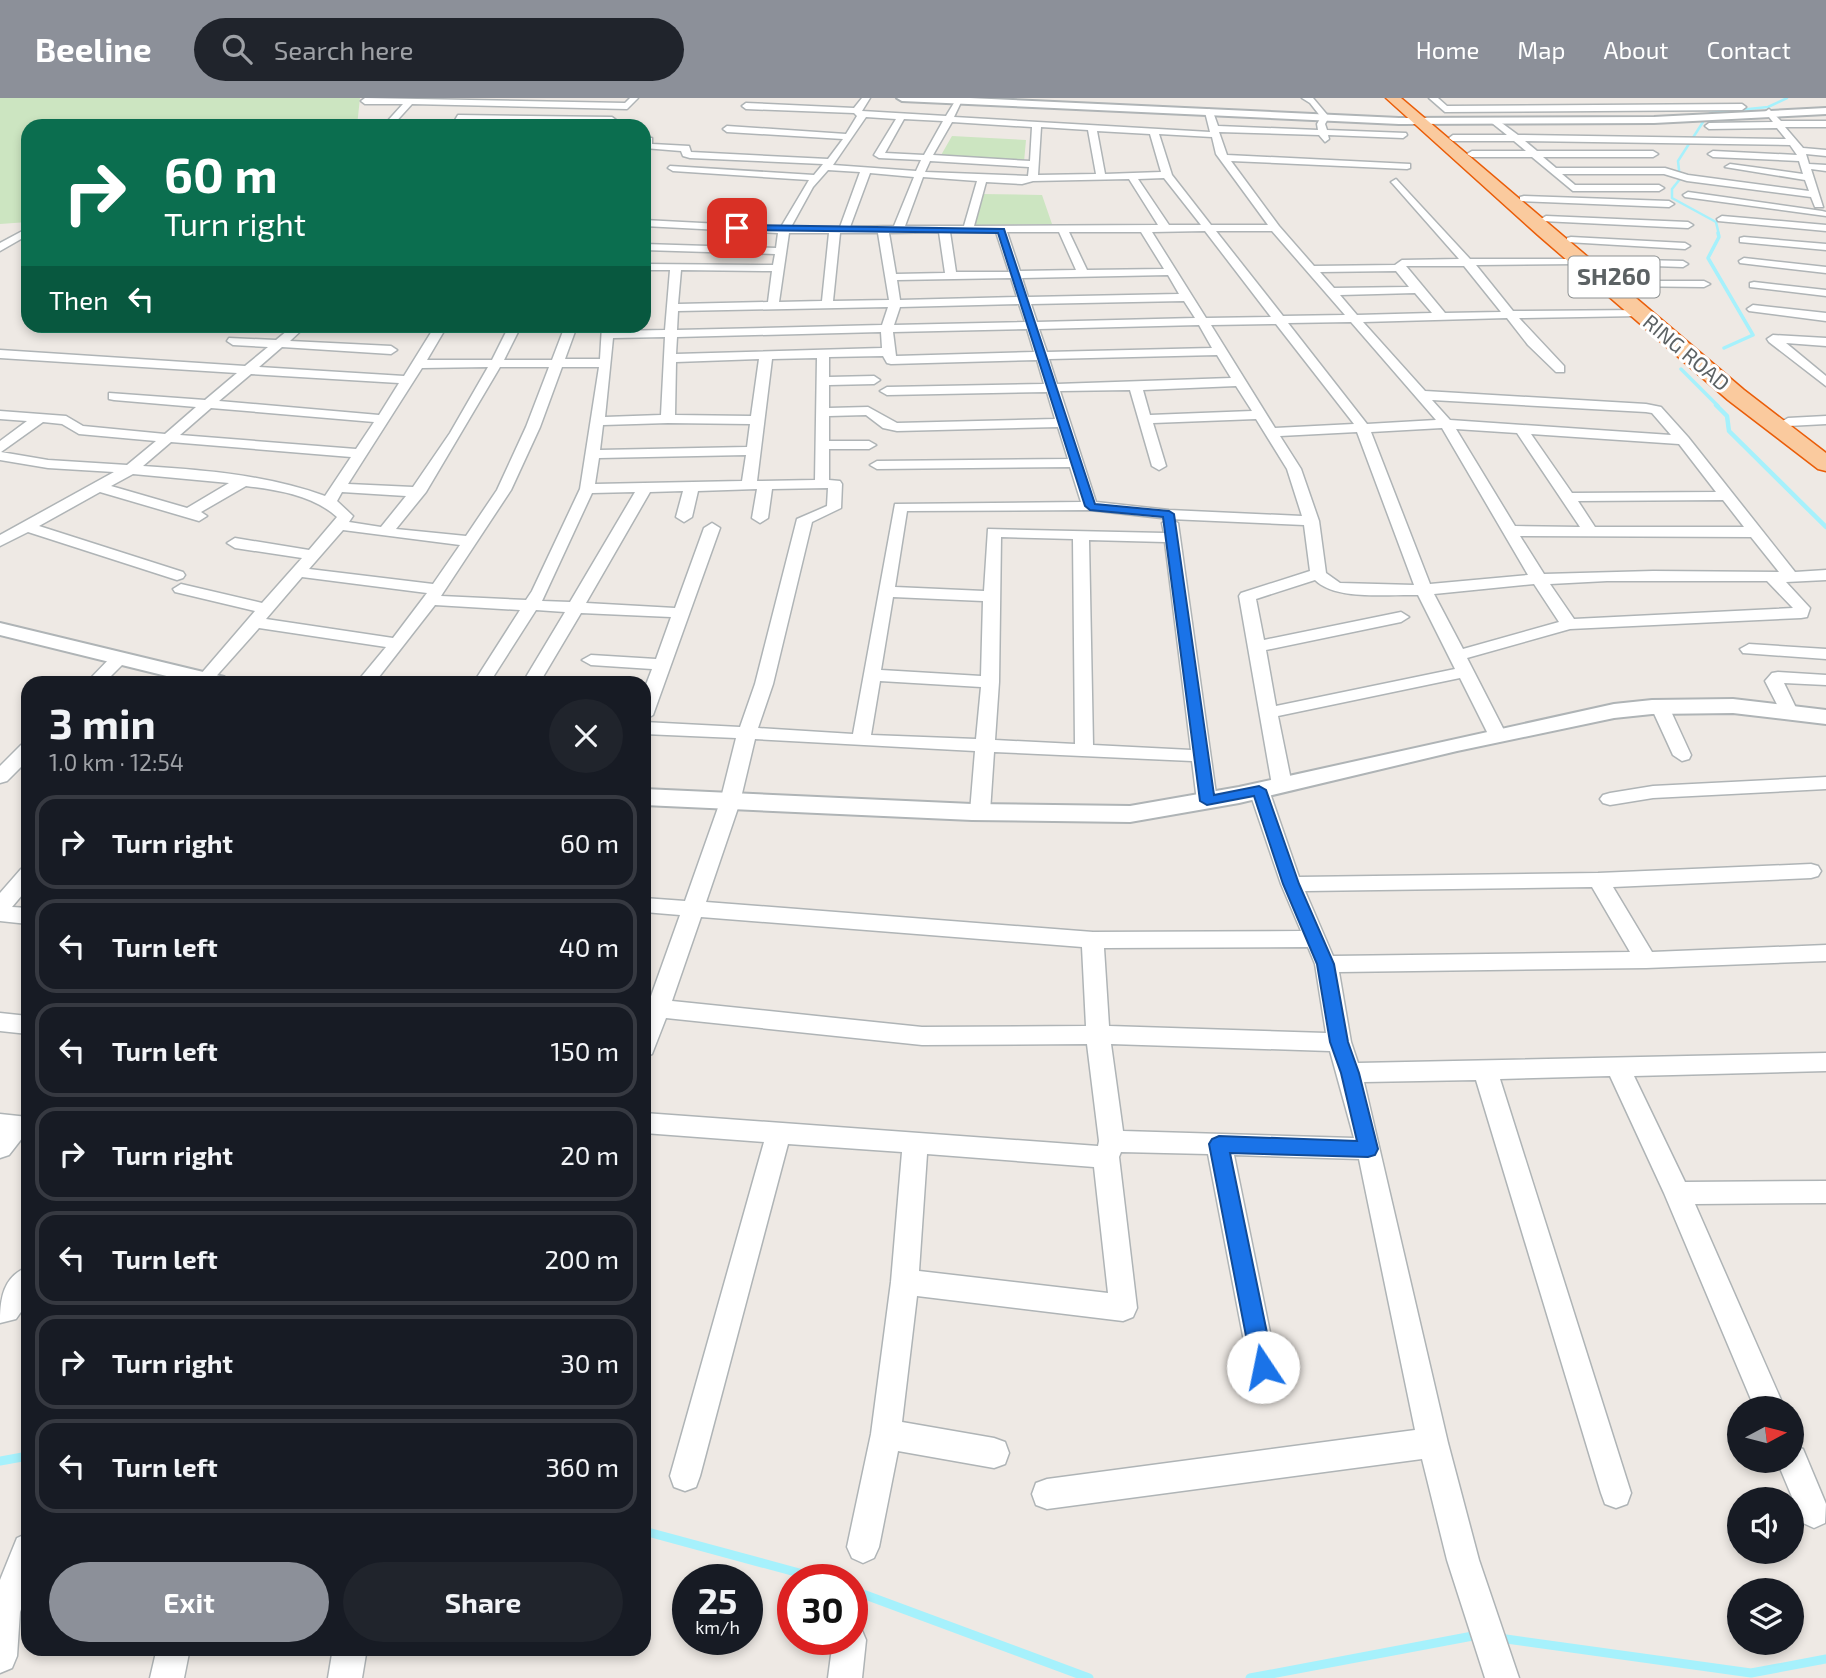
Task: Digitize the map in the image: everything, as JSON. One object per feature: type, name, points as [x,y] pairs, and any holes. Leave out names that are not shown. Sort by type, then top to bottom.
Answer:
[{"type":"highway","name":"RING ROAD","points":[[1393,98],[1429,118],[1455,126],[1472,154],[1570,240],[1587,261]]},
{"type":"highway","name":"RING ROAD","points":[[1406,98],[1633,300],[1826,451]]},
{"type":"highway","name":"RING ROAD","points":[[1633,300],[1736,395],[1826,464]]},
{"type":"street","points":[[773,306],[784,230],[816,178],[849,137],[866,98]]},
{"type":"street","points":[[902,98],[1072,103],[1210,113],[1399,120],[1826,110]]},
{"type":"street","points":[[1308,98],[1326,118]]},
{"type":"street","points":[[1429,118],[1433,98]]},
{"type":"street","points":[[1727,98],[1748,111]]},
{"type":"street","points":[[898,230],[920,174],[955,99]]},
{"type":"street","points":[[365,101],[594,105],[630,102]]},
{"type":"street","points":[[458,119],[473,101]]},
{"type":"street","points":[[394,119],[410,102]]},
{"type":"street","points":[[614,119],[630,102]]},
{"type":"street","points":[[583,119],[594,105]]},
{"type":"street","points":[[746,106],[858,116],[1216,135],[1403,135]]},
{"type":"street","points":[[1455,126],[1748,111],[1826,110]]},
{"type":"street","points":[[1455,126],[1495,121],[1654,120],[1748,111]]},
{"type":"street","points":[[1722,219],[1826,226],[1793,139],[1769,112]]},
{"type":"street","points":[[1210,113],[1224,159],[1275,229],[1446,424],[1538,579],[1569,625]]},
{"type":"street","points":[[844,123],[858,116]]},
{"type":"street","points":[[879,155],[901,117]]},
{"type":"street","points":[[1315,147],[1327,148],[1321,124],[1326,118]]},
{"type":"street","points":[[1495,121],[1573,188]]},
{"type":"street","points":[[1709,126],[1826,124]]},
{"type":"street","points":[[1033,178],[1037,125]]},
{"type":"street","points":[[1455,126],[1516,138],[1793,139]]},
{"type":"street","points":[[1092,128],[1101,176]]},
{"type":"street","points":[[727,130],[849,137]]},
{"type":"street","points":[[1154,131],[1167,175],[1362,426],[1424,590],[1498,736]]},
{"type":"street","points":[[941,132],[954,133]]},
{"type":"street","points":[[1216,135],[1230,142]]},
{"type":"street","points":[[1022,137],[1036,138]]},
{"type":"street","points":[[651,146],[686,148],[686,154],[690,155],[982,179],[1023,181],[1033,178],[1167,175]]},
{"type":"street","points":[[826,149],[852,153]]},
{"type":"street","points":[[1711,154],[1802,158],[1826,153]]},
{"type":"street","points":[[865,154],[1034,164]]},
{"type":"street","points":[[1472,154],[1653,154]]},
{"type":"street","points":[[1802,158],[1826,168]]},
{"type":"street","points":[[1224,159],[1331,159],[1407,166]]},
{"type":"street","points":[[1331,159],[1341,176]]},
{"type":"street","points":[[1725,167],[1826,182]]},
{"type":"street","points":[[673,168],[816,178]]},
{"type":"street","points":[[1555,172],[1629,169],[1665,171],[1687,178],[1815,195]]},
{"type":"street","points":[[827,304],[839,230],[866,170]]},
{"type":"street","points":[[1132,176],[1166,229]]},
{"type":"street","points":[[968,230],[982,179]]},
{"type":"street","points":[[1396,182],[1468,262],[1532,342],[1560,369]]},
{"type":"street","points":[[1518,194],[1549,188]]},
{"type":"street","points":[[1561,188],[1659,188]]},
{"type":"street","points":[[1518,194],[1669,204]]},
{"type":"street","points":[[1688,195],[1822,214]]},
{"type":"street","points":[[1546,219],[1688,225]]},
{"type":"street","points":[[651,223],[784,230],[1275,229]]},
{"type":"street","points":[[1145,229],[1294,469],[1311,521],[1318,573],[1328,584],[1337,588],[1424,590],[1505,579],[1685,574],[1772,577],[1826,575]]},
{"type":"street","points":[[883,230],[895,303],[887,328],[891,360],[1222,351]]},
{"type":"street","points":[[944,230],[951,276]]},
{"type":"street","points":[[1001,230],[1090,506]]},
{"type":"street","points":[[1063,230],[1083,273]]},
{"type":"street","points":[[0,248],[21,236]]},
{"type":"street","points":[[1570,240],[1685,246]]},
{"type":"street","points":[[1744,240],[1826,247]]},
{"type":"street","points":[[651,247],[781,251]]},
{"type":"street","points":[[1399,268],[1402,263],[1410,261],[1683,264]]},
{"type":"street","points":[[1744,261],[1826,270]]},
{"type":"street","points":[[651,267],[778,268]]},
{"type":"street","points":[[668,419],[676,267]]},
{"type":"street","points":[[1310,269],[1399,268]]},
{"type":"street","points":[[1399,268],[1441,316]]},
{"type":"street","points":[[890,278],[1172,272]]},
{"type":"street","points":[[651,331],[1280,322],[1510,314],[1633,300],[1704,284]]},
{"type":"street","points":[[1754,285],[1826,293]]},
{"type":"street","points":[[1330,292],[1416,290]]},
{"type":"street","points":[[672,308],[1188,297]]},
{"type":"street","points":[[1753,309],[1826,317]]},
{"type":"street","points":[[0,541],[101,488],[131,469],[292,333]]},
{"type":"street","points":[[328,503],[438,333]]},
{"type":"street","points":[[385,532],[419,492],[512,333]]},
{"type":"street","points":[[371,676],[434,595],[504,490],[569,333]]},
{"type":"street","points":[[486,676],[531,605],[587,489],[606,363],[608,333]]},
{"type":"street","points":[[1826,342],[1773,339],[1826,382]]},
{"type":"street","points":[[233,341],[391,350]]},
{"type":"street","points":[[670,359],[888,352]]},
{"type":"street","points":[[0,354],[408,380]]},
{"type":"street","points":[[822,354],[822,484]]},
{"type":"street","points":[[760,518],[754,451],[766,356]]},
{"type":"street","points":[[418,364],[606,363]]},
{"type":"street","points":[[823,381],[874,380]]},
{"type":"street","points":[[887,391],[1241,382]]},
{"type":"street","points":[[1135,386],[1159,466]]},
{"type":"street","points":[[114,396],[204,406],[383,419]]},
{"type":"street","points":[[1420,396],[1656,410],[1683,440],[1791,577]]},
{"type":"street","points":[[822,412],[868,411],[874,413],[885,425],[897,427],[1065,423]]},
{"type":"street","points":[[0,415],[70,421],[79,430],[165,440],[361,454]]},
{"type":"street","points":[[1143,419],[1261,415]]},
{"type":"street","points":[[0,448],[40,418]]},
{"type":"street","points":[[597,421],[758,420]]},
{"type":"street","points":[[1788,422],[1826,420]]},
{"type":"street","points":[[1271,432],[1446,424],[1683,440]]},
{"type":"street","points":[[1521,429],[1590,530]]},
{"type":"street","points":[[822,445],[869,444]]},
{"type":"street","points":[[593,454],[754,451]]},
{"type":"street","points":[[0,456],[47,464],[245,480],[290,490],[328,503],[344,512],[345,516],[339,525],[260,616],[213,676]]},
{"type":"street","points":[[877,465],[1078,463]]},
{"type":"street","points":[[142,499],[185,475]]},
{"type":"street","points":[[101,488],[194,514],[245,480]]},
{"type":"street","points":[[587,489],[835,484],[834,508],[805,519],[764,684],[747,733],[730,802],[692,908],[651,1005]]},
{"type":"street","points":[[684,517],[692,486]]},
{"type":"street","points":[[340,488],[419,492]]},
{"type":"street","points":[[536,676],[645,488]]},
{"type":"street","points":[[1567,497],[1727,496]]},
{"type":"street","points":[[980,812],[990,682],[992,506]]},
{"type":"street","points":[[861,740],[900,507],[1090,506],[1169,514],[1311,521]]},
{"type":"street","points":[[1169,514],[1207,801]]},
{"type":"street","points":[[0,524],[25,529],[179,582],[260,616],[397,644]]},
{"type":"street","points":[[339,525],[470,541]]},
{"type":"street","points":[[651,697],[712,528]]},
{"type":"street","points":[[993,531],[1172,538]]},
{"type":"street","points":[[1509,531],[1756,532]]},
{"type":"street","points":[[1081,535],[1084,750]]},
{"type":"street","points":[[235,543],[313,555]]},
{"type":"street","points":[[298,572],[434,595],[531,605],[683,613]]},
{"type":"street","points":[[1318,573],[1247,596],[1269,713],[1270,788],[1291,884],[1326,964],[1339,1042],[1350,1073],[1368,1149],[1433,1443],[1463,1560],[1498,1666]]},
{"type":"street","points":[[1269,713],[1461,664],[1569,625],[1801,613],[1802,608],[1772,577]]},
{"type":"street","points":[[885,592],[992,596]]},
{"type":"street","points":[[1256,647],[1401,617]]},
{"type":"street","points":[[0,629],[183,676]]},
{"type":"street","points":[[1749,649],[1826,654]]},
{"type":"street","points":[[101,676],[118,660]]},
{"type":"street","points":[[591,660],[663,665]]},
{"type":"street","points":[[871,675],[990,682]]},
{"type":"street","points":[[1788,712],[1774,681],[1778,677],[1826,680]]},
{"type":"street","points":[[651,797],[980,812],[1130,814],[1270,788],[1614,711],[1732,706],[1826,717]]},
{"type":"street","points":[[1660,707],[1682,755]]},
{"type":"street","points":[[651,728],[1201,756]]},
{"type":"street","points":[[3,770],[21,755]]},
{"type":"street","points":[[1610,799],[1653,792],[1826,783]]},
{"type":"street","points":[[1291,884],[1598,880],[1811,871]]},
{"type":"street","points":[[1598,880],[1646,960]]},
{"type":"street","points":[[0,907],[21,882]]},
{"type":"street","points":[[651,905],[1093,940],[1315,939]]},
{"type":"street","points":[[0,913],[21,915]]},
{"type":"street","points":[[905,1282],[1123,1308],[1098,1035],[1093,940]]},
{"type":"street","points":[[1326,964],[1646,960],[1826,953]]},
{"type":"street","points":[[651,1007],[922,1036],[1098,1035],[1339,1042]]},
{"type":"street","points":[[0,1022],[21,1024]]},
{"type":"street","points":[[1350,1073],[1826,1062]]},
{"type":"street","points":[[1618,1065],[1677,1193],[1764,1396]]},
{"type":"street","points":[[1485,1069],[1616,1493]]},
{"type":"street","points":[[651,1124],[915,1143],[1109,1149],[1219,1144],[1368,1149]]},
{"type":"street","points":[[0,1148],[15,1126]]},
{"type":"street","points":[[685,1476],[778,1135]]},
{"type":"street","points":[[863,1547],[886,1434],[905,1282],[915,1143]]},
{"type":"street","points":[[1219,1144],[1263,1367]]},
{"type":"street","points":[[1677,1193],[1826,1192]]},
{"type":"street","points":[[0,1310],[6,1310],[21,1289]]},
{"type":"street","points":[[886,1434],[995,1453]]},
{"type":"street","points":[[1047,1494],[1433,1443]]},
{"type":"street","points":[[1798,1474],[1815,1512]]},
{"type":"street","points":[[0,1656],[2,1613],[21,1566]]},
{"type":"street","points":[[845,1678],[847,1655]]},
{"type":"street","points":[[167,1678],[172,1656]]},
{"type":"street","points":[[345,1678],[349,1656]]},
{"type":"green space","points":[[0,98],[360,98],[358,119],[21,119],[21,222],[0,224]]},
{"type":"green space","points":[[952,136],[1026,140],[1024,162],[940,157]]},
{"type":"green space","points":[[980,194],[1042,195],[1052,224],[974,225]]},
{"type":"waterway","points":[[1710,113],[1768,107],[1787,98]]},
{"type":"waterway","points":[[1703,122],[1678,161],[1680,179],[1672,189],[1672,198],[1716,222],[1719,235]]},
{"type":"waterway","points":[[1718,233],[1719,237],[1708,258],[1753,335],[1724,348]]},
{"type":"waterway","points":[[1681,369],[1718,406]]},
{"type":"waterway","points":[[1716,405],[1727,416],[1729,431],[1826,527]]},
{"type":"waterway","points":[[0,1461],[21,1457]]},
{"type":"waterway","points":[[651,1533],[777,1567]]},
{"type":"waterway","points":[[868,1596],[1089,1678]]},
{"type":"waterway","points":[[1250,1678],[1478,1635]]},
{"type":"waterway","points":[[1499,1638],[1751,1673],[1826,1659]]},
{"type":"route","points":[[737,228],[1001,230],[1090,506],[1169,514],[1207,801],[1259,790],[1291,884],[1326,964],[1339,1042],[1350,1073],[1368,1149],[1219,1144],[1263,1367]]}]
